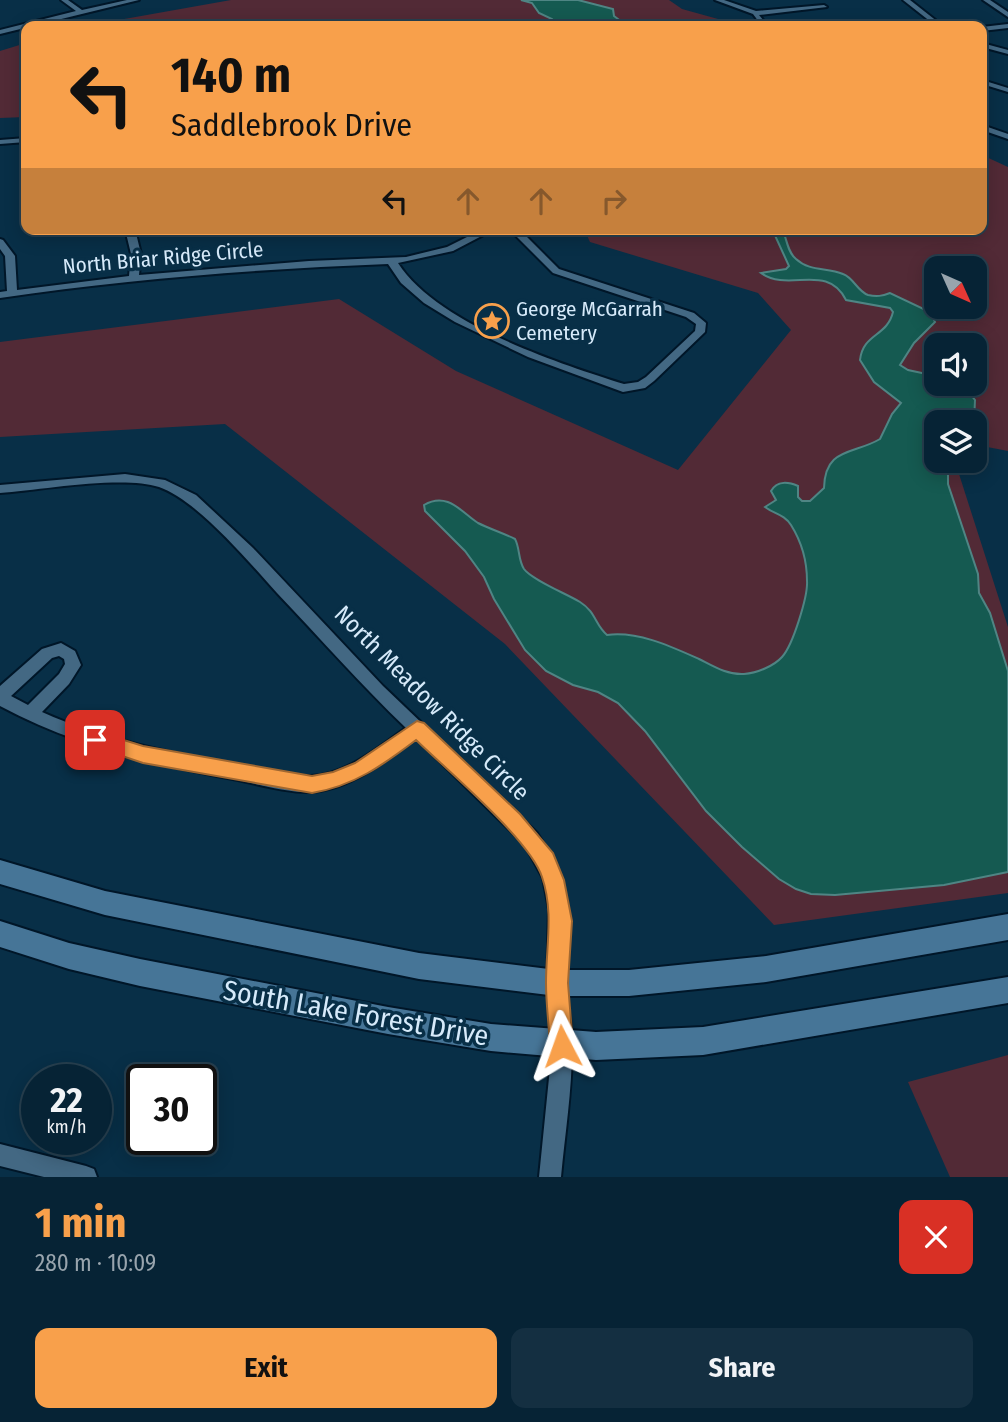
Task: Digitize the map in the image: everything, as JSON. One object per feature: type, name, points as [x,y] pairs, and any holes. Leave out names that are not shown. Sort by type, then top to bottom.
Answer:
[{"type":"main road","points":[[0,873],[105,903],[419,966],[557,983],[629,982],[766,969],[1008,927]]},
{"type":"main road","name":"South Lake Forest Drive","points":[[0,934],[41,948],[177,980],[438,1029],[562,1046],[681,1044],[1008,990]]},
{"type":"street","points":[[64,0],[80,11]]},
{"type":"street","points":[[42,21],[136,0]]},
{"type":"street","points":[[718,0],[755,13],[824,7]]},
{"type":"street","points":[[906,0],[933,21]]},
{"type":"street","points":[[986,0],[1008,15]]},
{"type":"street","points":[[755,13],[761,21]]},
{"type":"street","points":[[0,32],[21,26]]},
{"type":"street","points":[[987,28],[1008,26]]},
{"type":"street","points":[[987,46],[1008,52]]},
{"type":"street","points":[[987,84],[1008,90]]},
{"type":"street","points":[[987,129],[1008,137]]},
{"type":"street","points":[[0,142],[21,140]]},
{"type":"street","points":[[132,235],[136,254],[134,279]]},
{"type":"street","name":"North Briar Ridge Circle","points":[[0,295],[134,279],[309,264],[392,262],[450,249],[479,235]]},
{"type":"street","points":[[392,262],[400,279],[407,286],[456,318],[502,340],[623,388],[641,385],[650,379],[700,332],[701,323],[690,315],[556,271],[542,260],[521,235]]},
{"type":"street","points":[[0,242],[10,256],[12,292]]},
{"type":"street","name":"North Meadow Ridge Circle","points":[[0,489],[125,478],[171,486],[191,498],[214,518],[417,729],[531,839],[546,860],[554,880],[561,921],[557,983],[562,1046],[550,1177]]},
{"type":"street","points":[[29,714],[64,679],[73,665],[70,655],[61,649],[47,653],[0,697],[29,714],[71,732],[143,755],[312,784],[334,781],[362,769],[417,729]]},
{"type":"street","points":[[0,1155],[86,1177]]},
{"type":"shaded area","points":[[231,0],[669,0],[682,9],[719,21],[113,21]]},
{"type":"shaded area","points":[[521,0],[578,0],[613,9],[614,16],[620,21],[554,21],[539,13],[532,3]]},
{"type":"shaded area","points":[[21,45],[21,117],[0,118],[0,51]]},
{"type":"shaded area","points":[[987,157],[1008,167],[1008,451],[987,447],[987,410],[924,410],[924,473],[960,473],[1008,627],[1008,893],[774,925],[505,644],[225,424],[0,437],[0,342],[339,299],[456,371],[678,470],[791,330],[758,293],[590,242],[587,235],[987,235]]},
{"type":"shaded area","points":[[775,235],[784,235],[791,253],[801,263],[843,274],[868,295],[890,293],[924,309],[924,319],[934,319],[935,322],[914,343],[900,365],[924,373],[924,396],[971,396],[975,400],[975,410],[924,410],[924,473],[948,473],[948,484],[978,574],[979,593],[990,613],[1008,671],[1008,872],[944,885],[835,895],[811,894],[779,879],[706,811],[645,731],[618,703],[546,671],[525,650],[484,577],[465,551],[425,511],[424,505],[433,501],[447,502],[478,523],[515,539],[524,569],[534,578],[585,606],[607,635],[630,635],[654,641],[732,673],[754,672],[779,660],[791,642],[799,620],[807,588],[807,574],[803,552],[791,525],[782,516],[765,507],[776,500],[771,491],[780,484],[791,484],[798,486],[798,497],[802,501],[810,501],[824,488],[829,465],[842,454],[880,439],[892,414],[901,403],[874,382],[860,360],[866,345],[890,320],[893,312],[890,308],[846,300],[838,289],[818,280],[783,280],[761,273],[786,269],[789,266]]},
{"type":"shaded area","points":[[1008,1055],[1008,1177],[950,1177],[908,1082]]},
{"type":"place","name":"George McGarrah Cemetery","points":[[492,321]]},
{"type":"route","points":[[95,740],[143,755],[286,782],[312,784],[334,781],[362,769],[417,729],[495,802],[531,839],[546,860],[554,880],[561,921],[557,983],[562,1046]]}]
